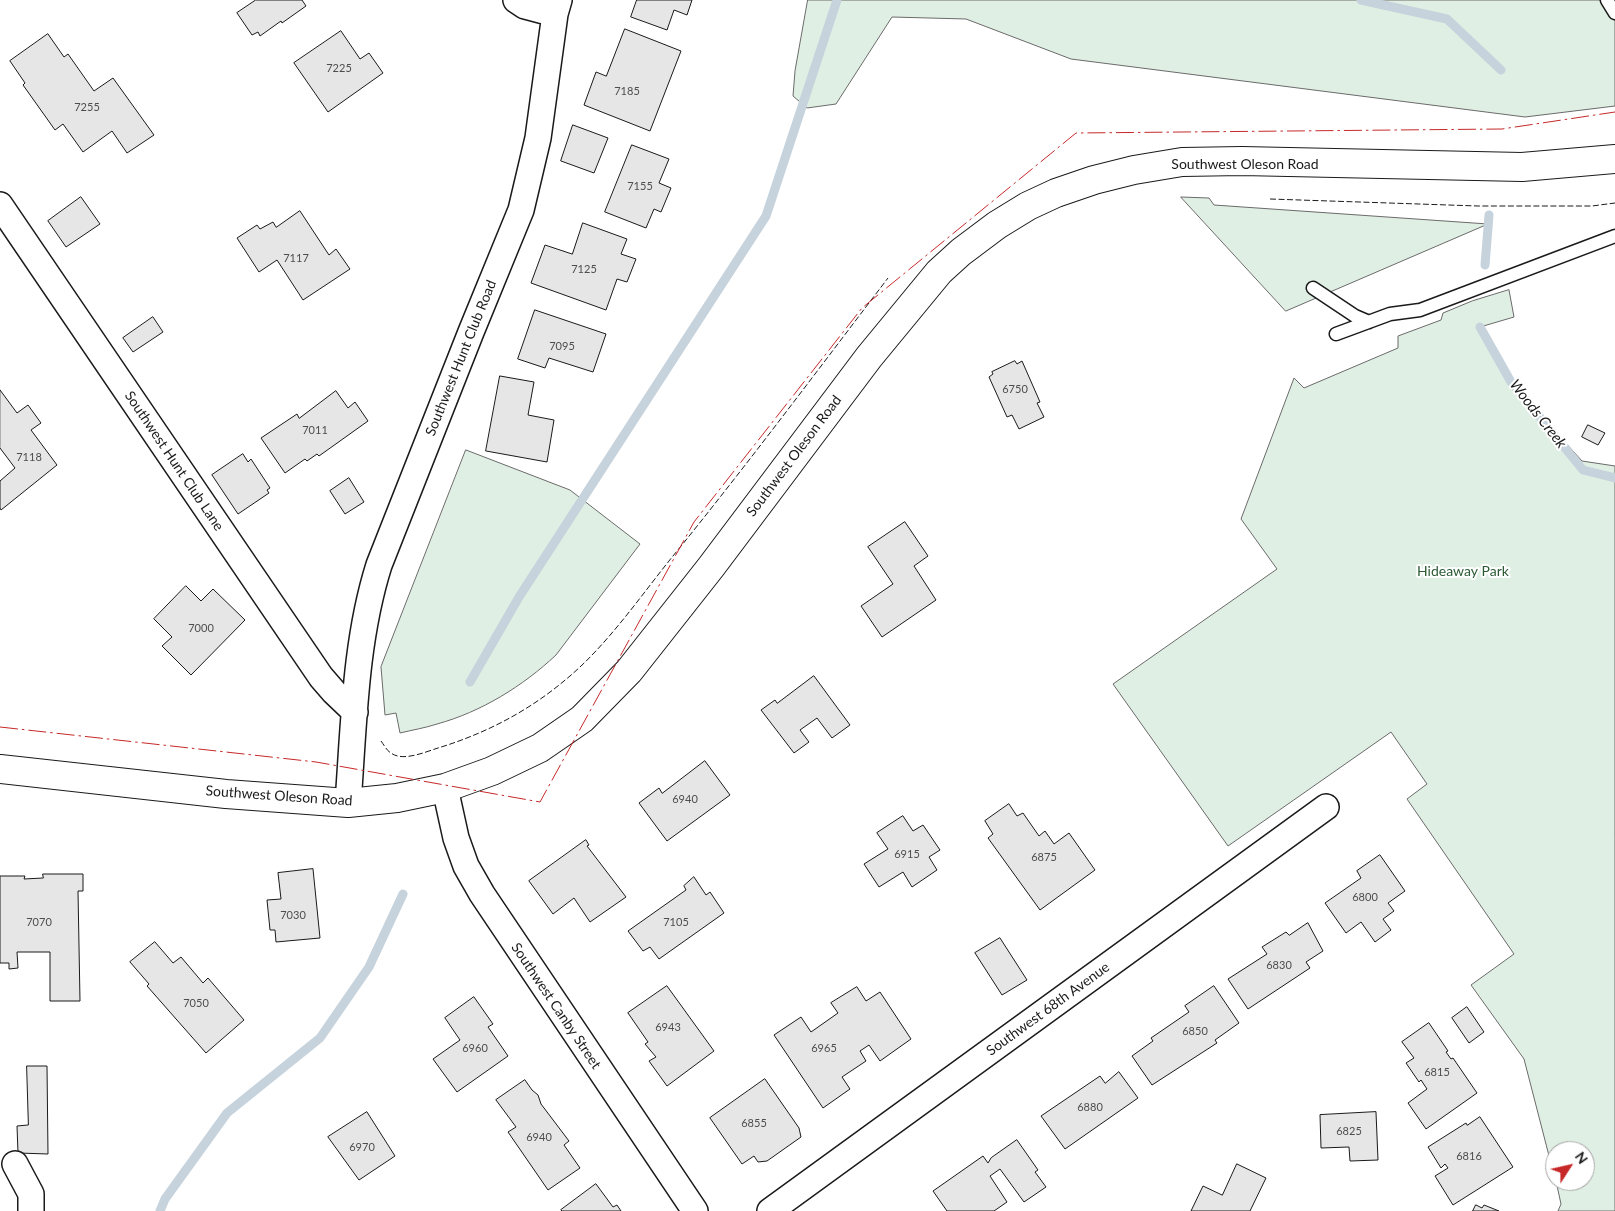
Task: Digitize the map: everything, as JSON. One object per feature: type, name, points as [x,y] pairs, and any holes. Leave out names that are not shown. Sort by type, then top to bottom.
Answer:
[{"type":"main road","name":"Southwest Oleson Road","points":[[0,769],[226,794],[348,802],[397,798],[445,788],[492,771],[540,748],[582,719],[629,670],[711,567],[869,357],[939,272],[996,225],[1028,206],[1056,193],[1094,180],[1134,170],[1182,162],[1242,161],[1522,167],[1615,159]]},
{"type":"street","points":[[516,0],[525,6],[557,7]]},
{"type":"street","name":"Southwest Hunt Club Road","points":[[355,712],[362,643],[372,588],[379,564],[521,210],[538,138],[557,7]]},
{"type":"street","name":"Southwest Hunt Club Lane","points":[[0,205],[321,677],[355,712]]},
{"type":"street","points":[[348,802],[355,712]]},
{"type":"street","name":"Southwest Canby Street","points":[[445,788],[456,838],[466,866],[482,894],[695,1211]]},
{"type":"street","name":"Southwest 68th Avenue","points":[[770,1211],[1326,807]]},
{"type":"street","points":[[15,1164],[31,1194],[31,1211]]},
{"type":"lane","points":[[1607,0],[1615,13]]},
{"type":"lane","points":[[1336,334],[1390,314],[1420,310],[1615,236]]},
{"type":"lane","points":[[1314,288],[1355,316],[1369,322]]},
{"type":"green space","points":[[808,0],[1615,0],[1615,106],[1525,117],[1071,59],[966,19],[892,17],[836,104],[807,108],[793,96],[795,71]]},
{"type":"green space","points":[[1181,197],[1209,198],[1214,205],[1488,224],[1286,311]]},
{"type":"green space","name":"Hideaway Park","points":[[1509,290],[1514,317],[1480,327],[1507,376],[1582,461],[1615,466],[1615,1211],[1558,1211],[1561,1204],[1558,1191],[1595,1191],[1595,1141],[1545,1141],[1524,1059],[1471,985],[1514,954],[1407,799],[1427,784],[1391,732],[1228,846],[1113,684],[1277,569],[1241,519],[1294,378],[1304,388],[1398,348],[1398,336],[1441,320],[1443,313],[1472,301]]},
{"type":"green space","points":[[466,450],[570,490],[640,544],[556,655],[530,677],[501,697],[470,713],[400,733],[396,713],[385,715],[381,667]]},
{"type":"building","points":[[256,0],[302,0],[306,6],[260,36],[258,32],[252,35],[237,13]]},
{"type":"building","points":[[637,0],[692,0],[687,15],[674,10],[667,30],[631,17]]},
{"type":"building","points":[[625,29],[681,51],[650,131],[584,105],[596,72],[606,76]]},
{"type":"building","points":[[341,31],[360,59],[369,53],[383,73],[328,112],[294,63]]},
{"type":"building","points":[[48,34],[64,57],[68,54],[94,91],[113,78],[154,135],[127,153],[112,131],[83,152],[63,124],[55,130],[23,85],[25,83],[10,61]]},
{"type":"building","points":[[573,125],[608,138],[594,173],[561,161]]},
{"type":"building","points":[[632,145],[669,159],[659,183],[671,188],[661,212],[654,209],[646,228],[605,212]]},
{"type":"building","points":[[81,197],[100,224],[66,247],[48,221]]},
{"type":"building","points":[[300,211],[329,255],[336,249],[350,269],[303,300],[277,260],[259,272],[237,238],[257,225],[260,229],[273,222],[276,227]]},
{"type":"building","points":[[583,223],[627,239],[621,254],[636,259],[627,282],[617,279],[606,310],[531,283],[545,245],[572,254]]},
{"type":"building","points":[[535,310],[606,334],[593,372],[549,358],[545,368],[518,359]]},
{"type":"building","points":[[153,317],[163,332],[133,352],[123,338]]},
{"type":"building","points":[[1015,361],[1017,364],[1022,361],[1040,402],[1037,403],[1044,417],[1019,429],[1012,415],[1007,417],[989,377],[993,374],[992,372]]},
{"type":"building","points":[[500,376],[534,382],[528,415],[554,420],[547,462],[486,451]]},
{"type":"building","points":[[0,390],[17,413],[28,405],[41,423],[31,430],[57,465],[1,510],[0,481],[15,468],[0,448]]},
{"type":"building","points":[[336,391],[348,408],[355,402],[368,421],[319,456],[317,454],[307,461],[305,459],[285,473],[261,438],[297,414],[299,418]]},
{"type":"building","points":[[1588,425],[1605,433],[1598,445],[1582,437]]},
{"type":"building","points":[[243,454],[248,462],[251,459],[270,488],[267,490],[269,493],[238,514],[212,475]]},
{"type":"building","points":[[349,478],[364,502],[345,514],[330,491]]},
{"type":"building","points":[[905,522],[928,556],[914,566],[936,600],[882,637],[861,606],[893,584],[868,547]]},
{"type":"building","points":[[186,586],[201,601],[213,589],[245,620],[191,675],[162,646],[172,637],[154,619]]},
{"type":"building","points":[[814,676],[850,725],[832,738],[817,718],[800,730],[809,742],[794,753],[761,710],[775,700],[777,703]]},
{"type":"building","points":[[705,761],[730,795],[667,841],[639,803],[659,788],[662,793]]},
{"type":"building","points":[[1009,804],[1017,816],[1023,813],[1039,836],[1045,831],[1054,844],[1069,833],[1095,870],[1040,910],[988,838],[993,834],[985,821]]},
{"type":"building","points":[[903,816],[913,831],[923,825],[940,850],[929,857],[937,870],[912,887],[903,872],[879,887],[864,864],[888,849],[877,833]]},
{"type":"building","points":[[586,840],[589,845],[587,846],[626,897],[590,922],[574,898],[553,914],[529,881]]},
{"type":"building","points":[[1380,855],[1405,891],[1388,903],[1394,911],[1383,919],[1391,930],[1375,942],[1361,922],[1346,933],[1325,903],[1361,878],[1357,871]]},
{"type":"building","points":[[313,869],[320,938],[276,942],[275,930],[270,930],[267,900],[281,899],[278,873]]},
{"type":"building","points":[[43,874],[83,874],[83,891],[78,891],[80,1001],[50,1001],[50,952],[17,952],[18,968],[9,969],[9,963],[0,963],[0,876],[25,876],[24,879],[43,878]]},
{"type":"building","points":[[694,877],[706,895],[710,892],[724,913],[659,959],[650,947],[643,951],[628,931],[686,890],[684,886]]},
{"type":"building","points":[[1308,923],[1323,951],[1306,962],[1310,968],[1248,1009],[1228,979],[1267,954],[1262,947],[1286,932],[1289,935]]},
{"type":"building","points":[[1000,938],[1027,980],[1002,995],[975,953]]},
{"type":"building","points":[[155,942],[173,963],[181,957],[203,983],[208,978],[244,1020],[206,1053],[147,986],[149,984],[130,962]]},
{"type":"building","points":[[667,986],[714,1051],[667,1086],[649,1061],[656,1057],[645,1044],[648,1042],[628,1013]]},
{"type":"building","points":[[1214,986],[1239,1023],[1215,1040],[1217,1043],[1152,1085],[1132,1056],[1153,1041],[1151,1038],[1189,1012],[1185,1006]]},
{"type":"building","points":[[857,987],[866,1001],[880,992],[911,1039],[880,1061],[869,1045],[860,1051],[866,1061],[842,1077],[850,1089],[823,1108],[774,1035],[801,1017],[811,1032],[838,1013],[831,1003]]},
{"type":"building","points":[[474,997],[493,1024],[488,1027],[508,1056],[457,1092],[433,1059],[460,1040],[445,1018]]},
{"type":"building","points":[[1467,1007],[1484,1032],[1469,1043],[1452,1018]]},
{"type":"building","points":[[1429,1023],[1448,1051],[1446,1052],[1451,1059],[1453,1058],[1477,1093],[1426,1129],[1408,1103],[1427,1089],[1421,1080],[1419,1082],[1406,1063],[1414,1058],[1402,1042]]},
{"type":"building","points":[[27,1066],[47,1066],[48,1154],[18,1153],[17,1126],[28,1125]]},
{"type":"building","points":[[1119,1072],[1138,1098],[1065,1149],[1041,1116],[1100,1076],[1105,1083]]},
{"type":"building","points":[[765,1079],[799,1128],[801,1137],[767,1161],[758,1162],[754,1156],[742,1164],[710,1118]]},
{"type":"building","points":[[525,1080],[538,1095],[541,1104],[569,1141],[564,1145],[580,1168],[548,1190],[508,1132],[516,1127],[496,1100]]},
{"type":"building","points":[[367,1112],[395,1156],[359,1180],[328,1137]]},
{"type":"building","points":[[1376,1112],[1378,1160],[1350,1161],[1349,1147],[1321,1148],[1320,1115]]},
{"type":"building","points":[[1480,1117],[1513,1167],[1453,1205],[1435,1176],[1448,1168],[1445,1164],[1441,1168],[1428,1147],[1466,1123],[1467,1125]]},
{"type":"building","points":[[1017,1140],[1038,1170],[1035,1172],[1046,1187],[1024,1202],[1000,1169],[990,1176],[1007,1202],[994,1211],[947,1211],[933,1191],[983,1156],[988,1163],[991,1158]]},
{"type":"building","points":[[1237,1164],[1266,1178],[1250,1211],[1191,1211],[1203,1186],[1222,1195]]},
{"type":"building","points":[[596,1184],[613,1207],[617,1205],[621,1211],[561,1210]]},
{"type":"building","points":[[1476,1205],[1482,1208],[1484,1205],[1499,1211],[1473,1211]]},
{"type":"waterway","points":[[470,682],[519,597],[766,216],[837,0]]},
{"type":"waterway","name":"Woods Creek","points":[[1361,0],[1447,19],[1501,70]]},
{"type":"waterway","name":"Woods Creek","points":[[1485,265],[1489,215]]},
{"type":"waterway","name":"Woods Creek","points":[[1480,327],[1511,382],[1583,470],[1615,478]]},
{"type":"waterway","points":[[160,1211],[165,1199],[227,1113],[320,1038],[369,967],[403,894]]},
{"type":"fence","points":[[1270,199],[1478,206],[1592,206],[1615,203]]},
{"type":"fence","points":[[381,741],[390,752],[402,757],[421,754],[472,736],[504,721],[535,703],[579,668],[608,638],[635,605],[755,453],[888,278]]},
{"type":"power","points":[[0,727],[316,762],[540,802],[694,522],[862,308],[1076,133],[1502,129],[1615,112]]}]
